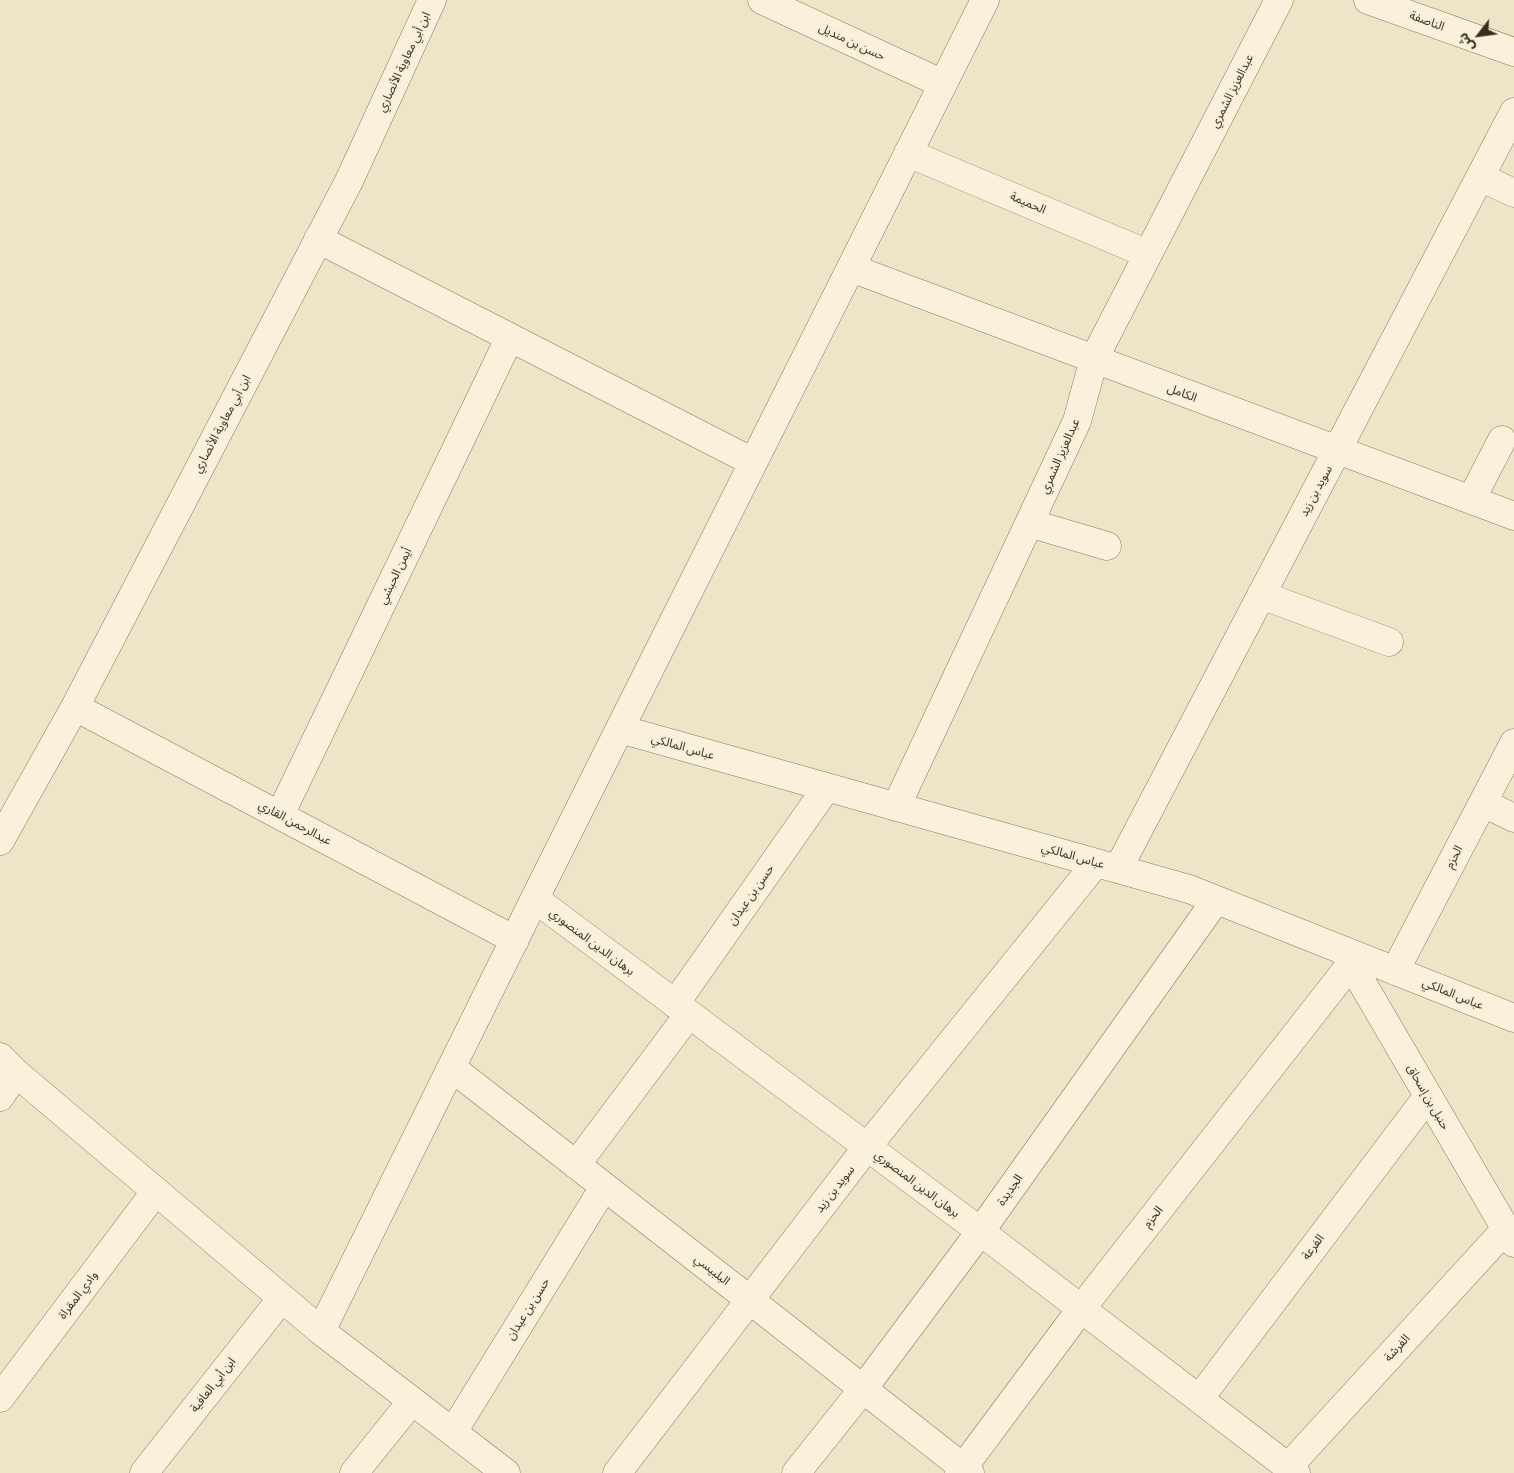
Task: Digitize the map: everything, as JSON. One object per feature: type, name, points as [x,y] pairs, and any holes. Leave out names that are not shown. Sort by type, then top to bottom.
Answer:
[{"type":"street","name":"ابن أبي معاوية الأنصاري","points":[[0,841],[75,707],[349,181],[432,0]]},
{"type":"street","name":"حسن بن منديل","points":[[762,0],[943,84]]},
{"type":"street","points":[[321,1331],[985,0]]},
{"type":"street","name":"عبدالعزيز الشمري","points":[[896,807],[1078,421],[1094,360],[1279,0]]},
{"type":"street","name":"الناصفة","points":[[1368,0],[1514,52]]},
{"type":"street","name":"سويد بن زيد","points":[[617,1473],[867,1147],[1107,866],[1261,594],[1514,112]]},
{"type":"street","name":"الحميمة","points":[[908,153],[1148,254]]},
{"type":"street","points":[[1480,177],[1514,193]]},
{"type":"street","points":[[318,239],[754,462]]},
{"type":"street","name":"الكامل","points":[[851,268],[1514,516]]},
{"type":"street","name":"أيمن الحبشي","points":[[280,815],[510,337]]},
{"type":"street","points":[[1471,500],[1502,440]]},
{"type":"street","points":[[1029,524],[1107,546]]},
{"type":"street","points":[[1261,594],[1388,642]]},
{"type":"street","name":"عبدالرحمن القاري","points":[[75,707],[515,940]]},
{"type":"street","name":"عباس المالكي","points":[[620,729],[1190,889],[1347,957],[1395,971],[1514,1018]]},
{"type":"street","name":"الحزم","points":[[1395,971],[1514,743]]},
{"type":"street","name":"حسن بن عيدان","points":[[576,1165],[682,1009],[826,787]]},
{"type":"street","points":[[1483,803],[1514,818]]},
{"type":"street","name":"برهان الدين المنصوري","points":[[535,899],[980,1232],[1292,1470]]},
{"type":"street","name":"الجديدة","points":[[796,1473],[863,1389],[980,1232],[1216,900]]},
{"type":"street","name":"الحزم","points":[[964,1471],[1081,1309],[1347,957]]},
{"type":"street","name":"حنبل بن إسحاق","points":[[1347,957],[1510,1236]]},
{"type":"street","points":[[0,1097],[8,1065],[321,1331],[506,1473]]},
{"type":"street","name":"البلبيسي","points":[[452,1068],[750,1300],[964,1471]]},
{"type":"street","name":"الفرعة","points":[[1198,1399],[1428,1096]]},
{"type":"street","name":"حسن بن عيدان","points":[[453,1432],[604,1187]]},
{"type":"street","name":"وادي المقراة","points":[[0,1398],[156,1191]]},
{"type":"street","name":"الفرشة","points":[[1292,1470],[1510,1236]]},
{"type":"street","name":"ابن أبي العافية","points":[[144,1473],[282,1298]]},
{"type":"street","points":[[354,1473],[412,1401]]}]
